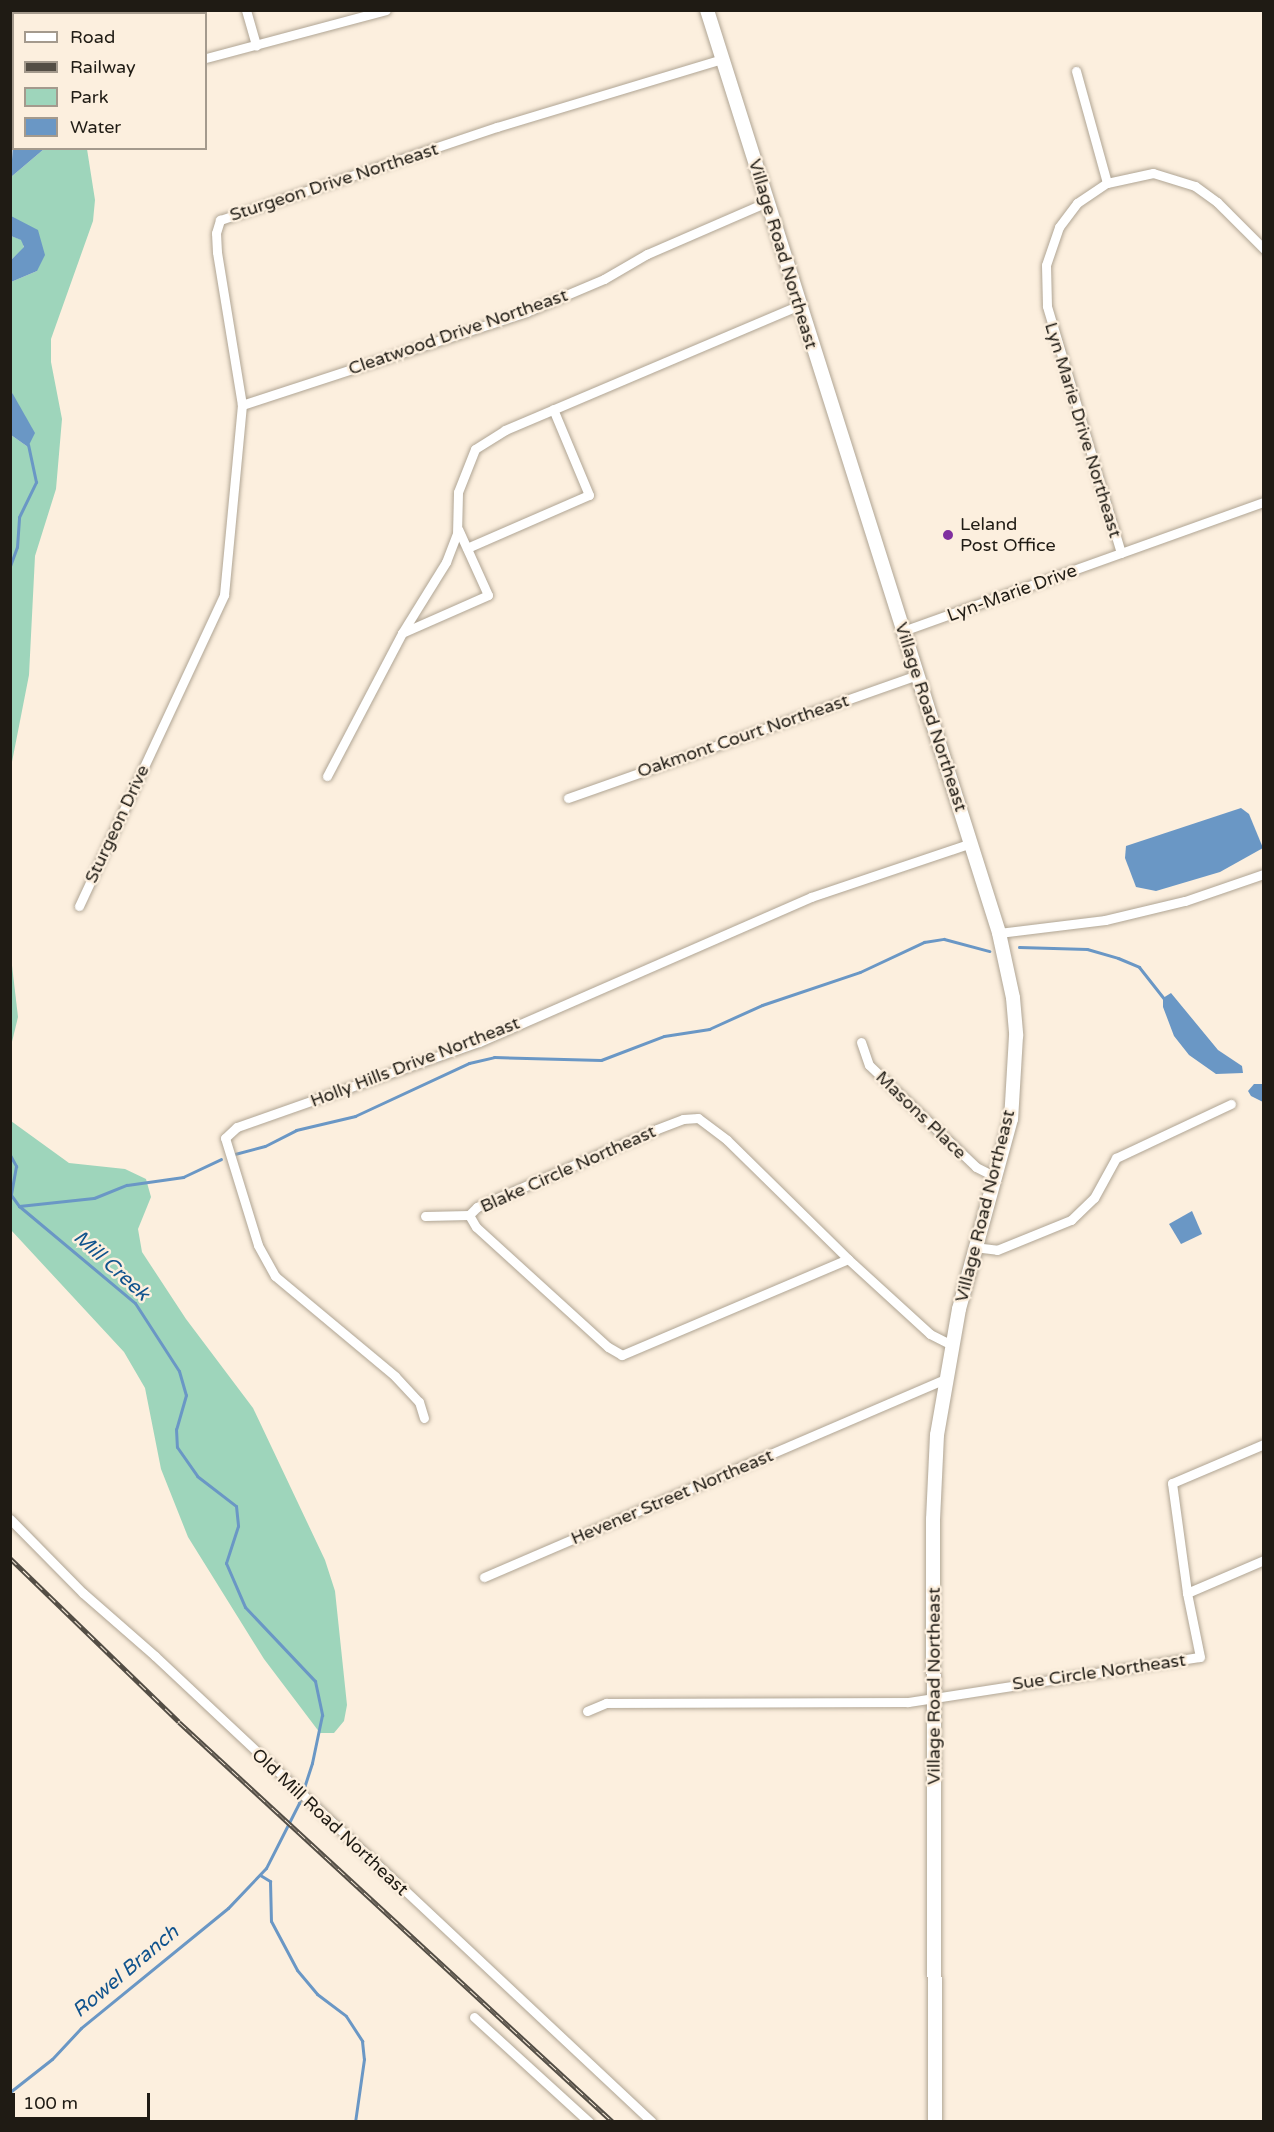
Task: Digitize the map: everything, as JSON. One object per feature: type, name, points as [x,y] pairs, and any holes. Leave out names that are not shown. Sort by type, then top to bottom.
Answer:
[{"type":"main road","name":"Village Road Northeast","points":[[707,10],[999,933],[1013,998],[1016,1036],[1011,1119],[974,1247],[945,1378],[937,1435],[933,1519],[935,2121]]},
{"type":"street","points":[[246,10],[256,46]]},
{"type":"street","points":[[207,58],[386,10]]},
{"type":"street","name":"Sturgeon Drive Northeast","points":[[155,741],[224,595],[242,405],[217,252],[216,233],[220,220],[497,128],[723,59]]},
{"type":"street","points":[[1076,71],[1107,183]]},
{"type":"street","name":"Lyn Marie Drive Northeast","points":[[1263,249],[1217,202],[1177,178],[1153,173],[1107,183],[1077,203],[1059,227],[1046,265],[1045,286],[1058,351],[1121,553],[1263,502]]},
{"type":"street","name":"Cleatwood Drive Northeast","points":[[242,405],[526,312],[604,279],[647,254],[767,202]]},
{"type":"street","points":[[327,776],[402,633],[446,562],[457,527],[458,492],[475,449],[505,430],[799,305]]},
{"type":"street","points":[[467,548],[589,495],[553,409]]},
{"type":"street","points":[[402,633],[488,595],[457,527]]},
{"type":"street","name":"Lyn-Marie Drive","points":[[903,631],[1121,553]]},
{"type":"street","name":"Oakmont Court Northeast","points":[[568,798],[918,675]]},
{"type":"street","name":"Sturgeon Drive","points":[[79,906],[155,741]]},
{"type":"street","name":"Holly Hills Drive Northeast","points":[[424,1418],[419,1402],[395,1376],[275,1276],[258,1245],[225,1138],[237,1127],[478,1042],[811,897],[971,843]]},
{"type":"street","points":[[999,933],[1106,920],[1185,901],[1263,874]]},
{"type":"street","name":"Masons Place","points":[[861,1042],[869,1065],[976,1167],[994,1176]]},
{"type":"street","points":[[974,1247],[997,1250],[1071,1220],[1094,1198],[1116,1158],[1231,1104]]},
{"type":"street","name":"Blake Circle Northeast","points":[[848,1259],[622,1355],[476,1227],[469,1215],[477,1207],[657,1129],[683,1119],[698,1118],[727,1140],[848,1259],[930,1334],[952,1345]]},
{"type":"street","points":[[425,1216],[469,1215]]},
{"type":"street","name":"Hevener Street Northeast","points":[[484,1577],[945,1378]]},
{"type":"street","name":"Sue Circle Northeast","points":[[934,1696],[1200,1657],[1172,1483],[1263,1444]]},
{"type":"street","name":"Old Mill Road Northeast","points":[[10,1520],[83,1593],[652,2121]]},
{"type":"street","points":[[1188,1593],[1263,1560]]},
{"type":"street","points":[[587,1711],[606,1704],[737,1700],[875,1704],[934,1696]]},
{"type":"street","points":[[474,2017],[589,2121]]},
{"type":"green space","points":[[10,11],[26,12],[12,12],[12,59]]},
{"type":"green space","points":[[43,150],[87,150],[95,200],[93,221],[51,339],[51,362],[62,419],[56,489],[35,556],[29,675],[11,767],[11,435],[28,447],[11,389],[11,282],[37,271],[11,216],[11,177]]},
{"type":"green space","points":[[11,236],[22,240],[24,248],[11,260]]},
{"type":"green space","points":[[11,957],[18,1017],[10,1046]]},
{"type":"green space","points":[[11,1121],[69,1163],[125,1169],[146,1179],[151,1197],[138,1229],[142,1252],[186,1319],[253,1408],[325,1560],[335,1591],[347,1705],[344,1721],[334,1733],[320,1733],[264,1659],[188,1537],[161,1469],[145,1388],[124,1352],[11,1230]]},
{"type":"water","points":[[13,150],[43,150],[11,177]]},
{"type":"water","points":[[11,216],[38,230],[45,255],[37,271],[11,282],[11,260],[24,247],[21,240],[11,236]]},
{"type":"water","points":[[10,389],[35,433],[28,447],[11,435]]},
{"type":"water","points":[[1241,808],[1249,814],[1263,848],[1220,872],[1156,891],[1136,887],[1125,858],[1126,846]]},
{"type":"water","points":[[1171,993],[1218,1050],[1242,1066],[1243,1073],[1216,1074],[1189,1055],[1174,1036],[1163,1007],[1163,998]]},
{"type":"water","points":[[1254,1084],[1263,1084],[1263,1102],[1251,1096],[1248,1091]]},
{"type":"water","points":[[1192,1211],[1202,1234],[1181,1244],[1169,1224]]},
{"type":"waterway","name":"Mill Creek","points":[[10,566],[17,547],[19,517],[36,482],[28,445]]},
{"type":"waterway","points":[[231,1155],[265,1146],[296,1130],[355,1116],[469,1063],[494,1057],[601,1060],[664,1036],[709,1029],[762,1005],[860,972],[924,942],[944,939],[989,951]]},
{"type":"waterway","points":[[1019,947],[1087,949],[1118,958],[1139,967],[1165,1000]]},
{"type":"waterway","name":"Mill Creek","points":[[10,1155],[16,1166],[11,1195],[19,1206],[135,1303],[179,1371],[186,1395],[176,1429],[177,1447],[197,1476],[236,1506],[238,1526],[226,1563],[245,1607],[315,1681],[322,1715],[312,1763],[299,1803],[266,1868],[228,1908],[81,2028],[52,2059],[10,2092]]},
{"type":"waterway","points":[[19,1206],[94,1198],[127,1185],[183,1177],[221,1159]]},
{"type":"waterway","points":[[260,1875],[270,1881],[271,1921],[297,1970],[317,1994],[346,2016],[362,2041],[364,2059],[355,2122]]},
{"type":"railway","points":[[10,1558],[179,1722],[613,2122]]},
{"type":"place","name":"Leland Post Office","points":[[948,535]]},
{"type":"water label","name":"Rowel Branch","points":[[126,1972]]}]
